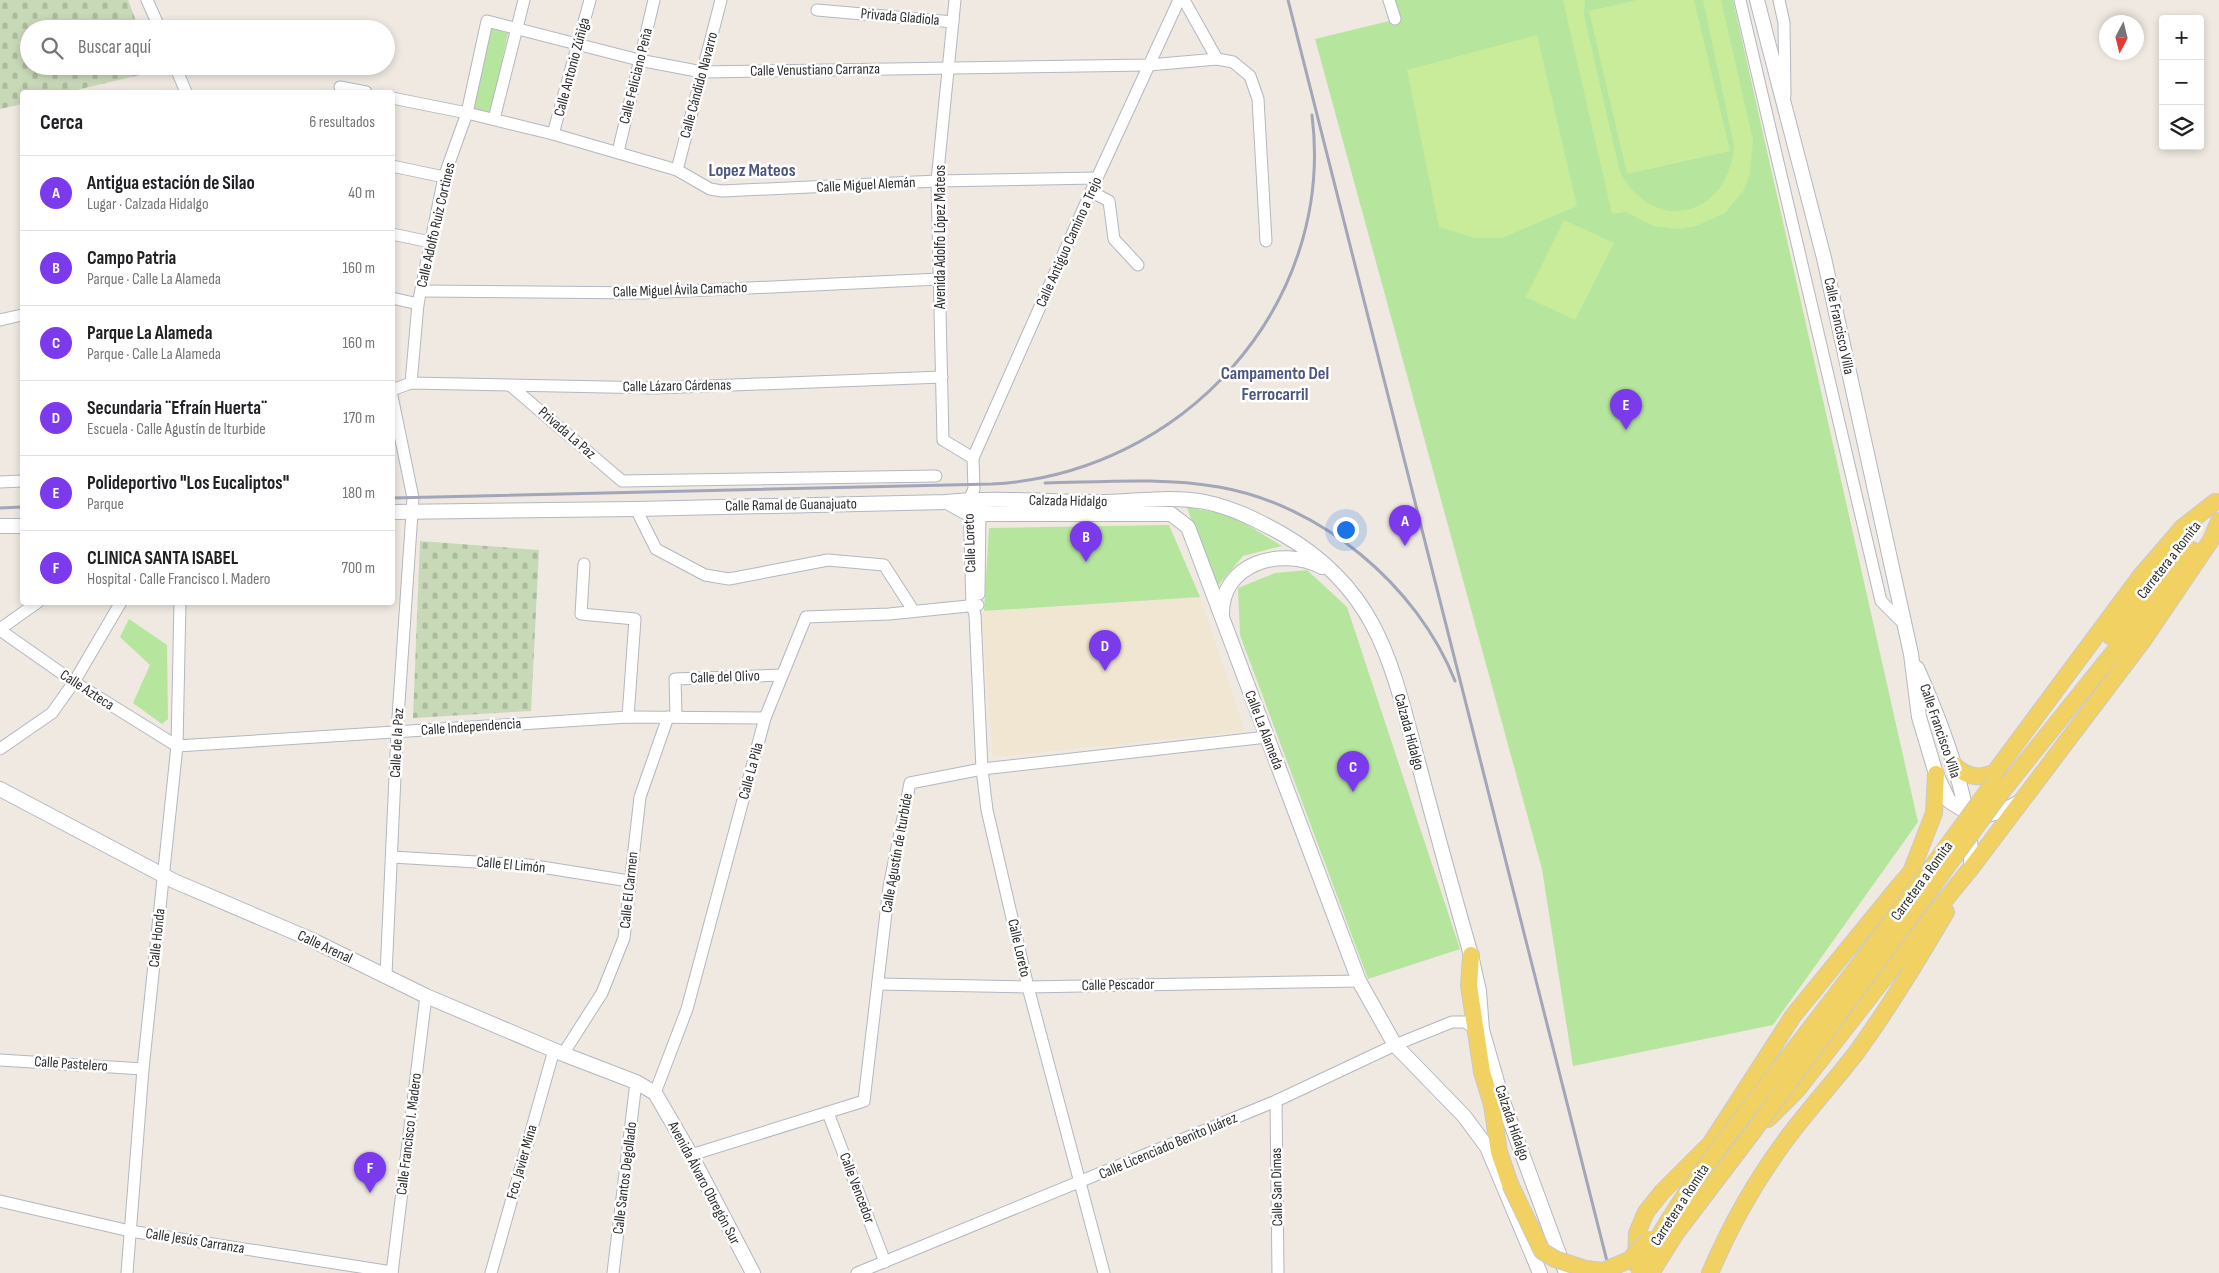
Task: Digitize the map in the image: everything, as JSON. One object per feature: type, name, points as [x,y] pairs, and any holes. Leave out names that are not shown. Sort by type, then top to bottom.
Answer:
[{"type":"main road","points":[[1953,764],[1960,772],[1978,778],[1995,772],[2139,578],[2183,527],[2218,505]]},
{"type":"main road","name":"Carretera a Romita","points":[[1638,1273],[1667,1221],[1713,1156],[1999,786],[2162,592],[2218,505]]},
{"type":"main road","points":[[1755,1129],[1774,1114],[1797,1090],[1971,868],[2144,640],[2211,540],[2219,521]]},
{"type":"main road","points":[[1638,1273],[1635,1247],[1637,1233],[1646,1212],[1662,1192],[1711,1143],[1794,1016],[1911,872],[1934,813],[1936,774]]},
{"type":"main road","name":"Carretera a Romita","points":[[1651,1273],[1676,1234],[1755,1129],[1999,786]]},
{"type":"main road","points":[[1710,1273],[1749,1193],[1785,1141],[1856,1053],[1878,1022],[1921,956],[1971,868]]},
{"type":"main road","points":[[1911,872],[1926,869],[1937,872],[1945,878],[1948,884],[1949,895]]},
{"type":"main road","points":[[1713,1156],[1758,1080],[1888,908],[1899,886]]},
{"type":"main road","points":[[1471,956],[1469,986],[1482,1072],[1492,1105],[1499,1152],[1508,1188],[1542,1251],[1555,1259],[1586,1269],[1603,1271],[1630,1260],[1667,1221]]},
{"type":"street","points":[[147,0],[156,20]]},
{"type":"street","points":[[494,119],[524,0]]},
{"type":"street","name":"Calle Antonio Zúñiga","points":[[553,134],[590,0]]},
{"type":"street","name":"Calle Feliciano Peña","points":[[618,152],[654,0]]},
{"type":"street","name":"Calle Cándido Navarro","points":[[677,170],[721,0]]},
{"type":"street","name":"Avenida Adolfo López Mateos","points":[[955,0],[937,181],[943,440],[973,458]]},
{"type":"street","name":"Calle Antiguo Camino a Trejo","points":[[974,496],[973,458],[1097,178],[1179,0]]},
{"type":"street","points":[[1184,0],[1217,59],[1233,62],[1250,76],[1258,100],[1266,241]]},
{"type":"street","points":[[1389,0],[1394,19]]},
{"type":"street","points":[[1740,0],[1881,601],[1905,625]]},
{"type":"street","name":"Calle Francisco Villa","points":[[1758,0],[1824,258],[1905,625],[1911,654],[1919,717],[1936,774],[1949,801],[1965,811]]},
{"type":"street","points":[[1778,0],[1784,23],[1786,109]]},
{"type":"street","name":"Privada Gladiola","points":[[817,10],[953,22]]},
{"type":"street","name":"Calle Venustiano Carranza","points":[[488,21],[516,30],[639,60],[702,72],[1149,65],[1217,59]]},
{"type":"street","name":"Calle Adolfo Ruiz Cortines","points":[[411,383],[418,304],[430,242],[444,177],[467,113],[488,21]]},
{"type":"street","points":[[179,75],[185,90]]},
{"type":"street","points":[[340,87],[356,90]]},
{"type":"street","name":"Calle Miguel Alemán","points":[[395,99],[494,119],[618,152],[677,170],[710,189],[722,191],[937,181],[1097,178]]},
{"type":"street","points":[[395,167],[444,177]]},
{"type":"street","points":[[1092,192],[1109,201],[1114,239],[1138,265]]},
{"type":"street","points":[[395,235],[430,242]]},
{"type":"street","name":"Calle Miguel Ávila Camacho","points":[[422,291],[645,292],[939,279]]},
{"type":"street","points":[[395,299],[418,304]]},
{"type":"street","points":[[0,320],[20,317]]},
{"type":"street","name":"Calle Lázaro Cárdenas","points":[[411,383],[656,388],[942,377]]},
{"type":"street","points":[[395,389],[411,383]]},
{"type":"street","name":"Privada La Paz","points":[[511,386],[622,481],[936,476]]},
{"type":"street","points":[[395,411],[413,498],[413,511]]},
{"type":"street","points":[[0,482],[20,481]]},
{"type":"street","name":"Calle Ramal de Guanajuato","points":[[395,512],[946,502],[974,496]]},
{"type":"street","name":"Calzada Hidalgo","points":[[974,496],[1101,502],[1176,498],[1206,502],[1234,510],[1266,525],[1314,555],[1338,576],[1368,615],[1389,662],[1471,956],[1479,991],[1482,1030],[1502,1099],[1566,1273]]},
{"type":"street","name":"Calle Loreto","points":[[974,496],[975,608],[982,769],[987,810],[1028,987],[1082,1182],[1104,1273]]},
{"type":"street","points":[[974,514],[1171,514],[1176,498]]},
{"type":"street","name":"Calle Ramal de Guanajuato","points":[[946,502],[974,514]]},
{"type":"street","points":[[636,509],[656,549],[705,575],[729,578],[828,560],[884,565],[913,610]]},
{"type":"street","name":"Calle de la Paz","points":[[386,975],[397,732],[413,511]]},
{"type":"street","name":"Calle La Alameda","points":[[1171,514],[1188,527],[1358,981],[1395,1045],[1464,1116],[1487,1148],[1508,1188],[1540,1273]]},
{"type":"street","points":[[0,526],[20,526]]},
{"type":"street","points":[[1222,620],[1222,606],[1227,587],[1238,572],[1258,563],[1294,558],[1312,562],[1338,576]]},
{"type":"street","points":[[584,564],[581,614],[635,619],[628,717]]},
{"type":"street","points":[[0,630],[34,605]]},
{"type":"street","points":[[0,749],[52,712],[74,682],[118,605]]},
{"type":"street","name":"Calle Honda","points":[[127,1273],[142,1069],[177,746],[180,605]]},
{"type":"street","name":"Calle La Pila","points":[[655,1093],[687,1009],[765,718],[806,617],[975,608]]},
{"type":"street","name":"Calle Azteca","points":[[0,630],[74,682],[177,746]]},
{"type":"street","name":"Calle Francisco Villa","points":[[1911,654],[1935,710],[1953,764],[1972,844],[1971,868]]},
{"type":"street","name":"Calle del Olivo","points":[[672,716],[675,679],[782,675]]},
{"type":"street","name":"Calle El Carmen","points":[[558,1052],[602,993],[624,938],[629,880],[640,797],[672,716]]},
{"type":"street","name":"Calle Independencia","points":[[177,746],[628,717],[765,718]]},
{"type":"street","name":"Calle Agustín de Iturbide","points":[[692,1154],[864,1101],[889,887],[910,783],[982,769],[1267,737]]},
{"type":"street","name":"Calle Arenal","points":[[0,789],[174,882],[310,939],[426,996],[558,1052],[636,1082],[655,1093]]},
{"type":"street","points":[[1965,811],[1990,814],[2021,802]]},
{"type":"street","name":"Calle El Limón","points":[[392,857],[529,865],[629,880]]},
{"type":"street","name":"Calle Pescador","points":[[878,984],[1028,987],[1358,981]]},
{"type":"street","name":"Calle Francisco I. Madero","points":[[392,1272],[426,996]]},
{"type":"street","name":"Calle Licenciado Benito Juárez","points":[[857,1273],[1276,1101],[1395,1045],[1452,1022],[1465,1022],[1476,1029]]},
{"type":"street","name":"Fco. Javier Mina","points":[[491,1273],[558,1052]]},
{"type":"street","name":"Calle Pastelero","points":[[0,1060],[142,1069]]},
{"type":"street","name":"Calle Santos Degollado","points":[[613,1273],[636,1082]]},
{"type":"street","name":"Avenida Álvaro Obregón Sur","points":[[655,1093],[692,1154],[753,1273]]},
{"type":"street","name":"Calle San Dimas","points":[[1276,1101],[1278,1273]]},
{"type":"street","name":"Calle Vencedor","points":[[828,1113],[885,1262]]},
{"type":"street","points":[[1508,1188],[1514,1196],[1524,1194],[1533,1184]]},
{"type":"street","name":"Calle Jesús Carranza","points":[[0,1201],[130,1231],[392,1272]]},
{"type":"shaded area","points":[[1200,597],[1245,731],[993,757],[981,612]]},
{"type":"green space","points":[[0,0],[128,0],[136,20],[20,20],[20,75],[139,75],[76,90],[20,90],[20,104],[0,109]]},
{"type":"green space","points":[[1383,0],[1733,0],[1918,822],[1773,1025],[1573,1066],[1542,869],[1315,39],[1389,21]]},
{"type":"green space","points":[[1563,0],[1585,0],[1584,15],[1620,172],[1634,192],[1651,205],[1670,211],[1688,210],[1705,202],[1719,189],[1729,170],[1734,146],[1703,0],[1721,0],[1753,140],[1750,174],[1744,190],[1725,213],[1696,226],[1679,229],[1653,226],[1626,212],[1612,214]]},
{"type":"green space","points":[[1637,0],[1694,0],[1730,151],[1627,174],[1589,11]]},
{"type":"green space","points":[[489,28],[508,33],[491,114],[472,109]]},
{"type":"green space","points":[[1537,35],[1577,206],[1502,238],[1475,238],[1439,227],[1407,70]]},
{"type":"green space","points":[[1564,220],[1614,243],[1575,320],[1526,297]]},
{"type":"green space","points":[[1187,507],[1233,516],[1282,546],[1243,556],[1215,589]]},
{"type":"green space","points":[[1169,525],[1200,597],[984,611],[989,528]]},
{"type":"green space","points":[[420,541],[539,550],[531,711],[413,718]]},
{"type":"green space","points":[[1307,570],[1347,607],[1460,949],[1368,979],[1240,635],[1238,588],[1275,573]]},
{"type":"green space","points":[[129,619],[167,645],[168,719],[162,724],[133,703],[150,665],[120,637]]},
{"type":"railway","points":[[1288,0],[1610,1273]]},
{"type":"railway","points":[[395,498],[992,484],[1061,473],[1125,449],[1183,413],[1232,368],[1271,313],[1299,252],[1313,186],[1312,115]]},
{"type":"railway","points":[[1045,483],[1132,481],[1197,484],[1219,487],[1257,497],[1294,511],[1328,531],[1361,555],[1391,582],[1416,613],[1438,646],[1455,681]]},
{"type":"railway","points":[[0,508],[20,507]]},
{"type":"place","name":"Polideportivo \"Los Eucaliptos\"","points":[[1626,430]]},
{"type":"place","name":"Antigua estación de Silao","points":[[1405,546]]},
{"type":"place","name":"Campo Patria","points":[[1086,562]]},
{"type":"place","name":"Secundaria ¨Efraín Huerta¨","points":[[1105,671]]},
{"type":"place","name":"Parque La Alameda","points":[[1353,792]]},
{"type":"place","name":"CLINICA SANTA ISABEL","points":[[370,1193]]},
{"type":"district","name":"Lopez Mateos","points":[[752,170]]},
{"type":"district","name":"Campamento Del Ferrocarril","points":[[1275,383]]}]
